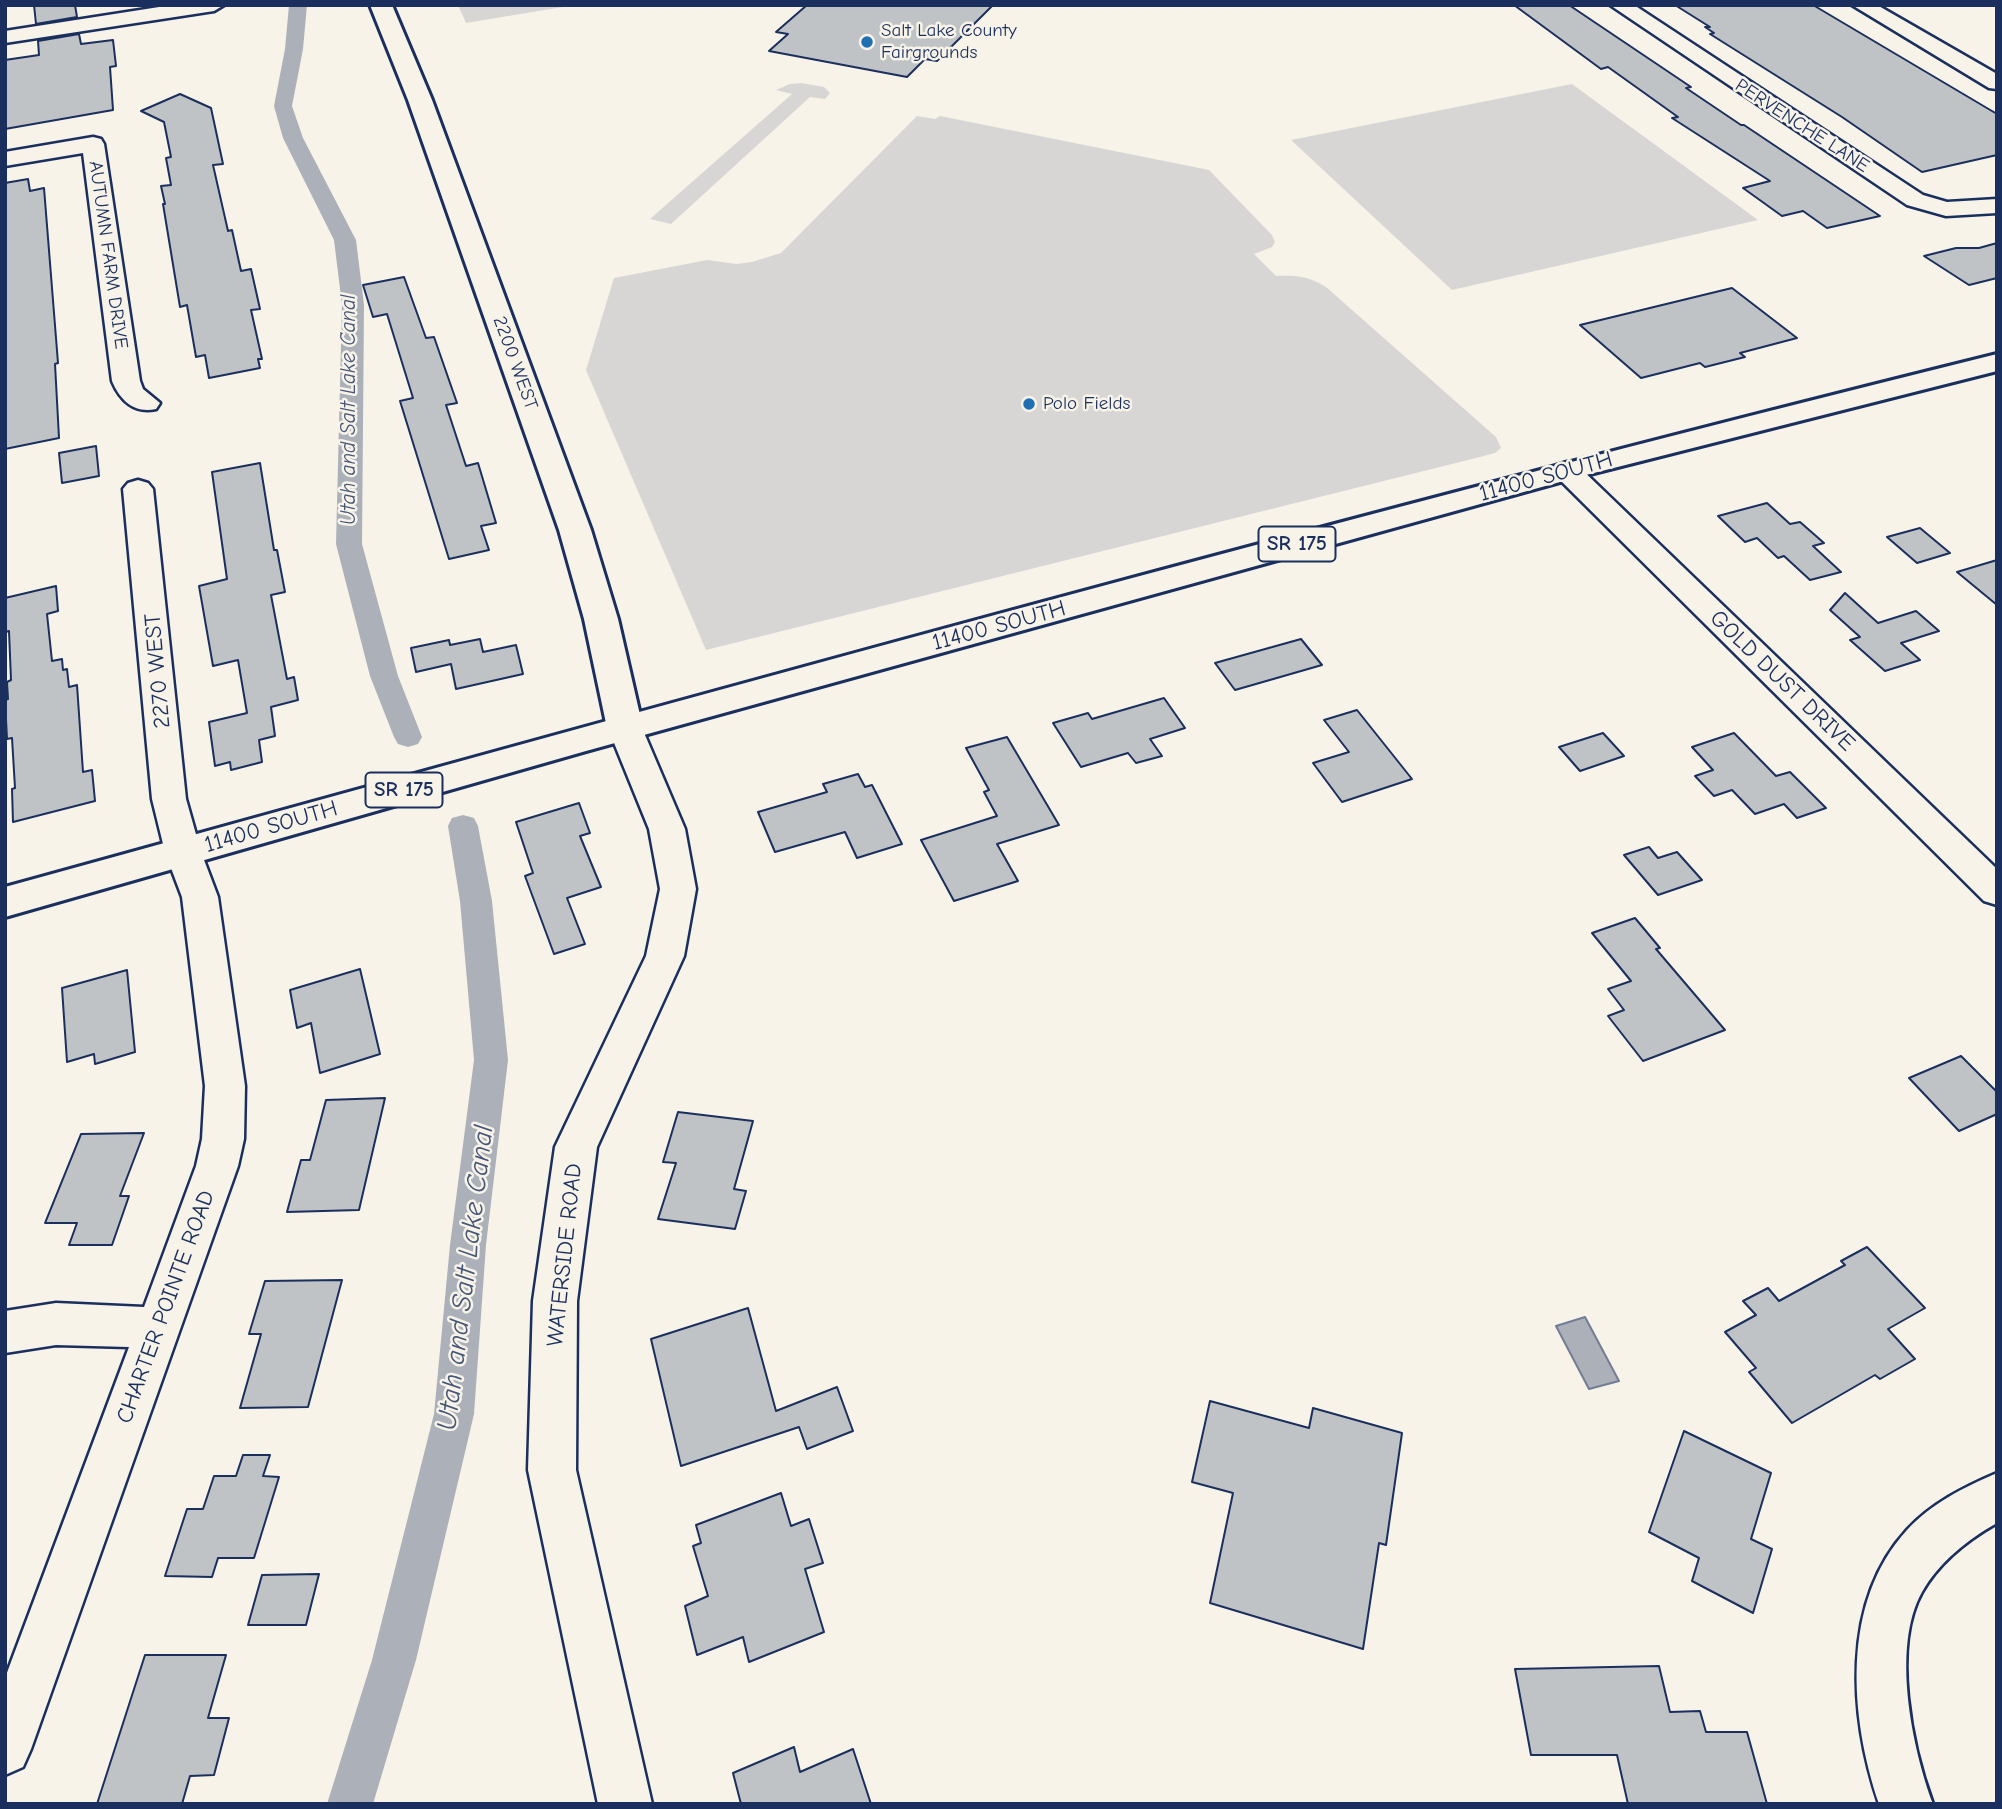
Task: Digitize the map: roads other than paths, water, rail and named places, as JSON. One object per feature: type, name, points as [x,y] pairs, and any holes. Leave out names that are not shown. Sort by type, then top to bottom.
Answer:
[{"type":"main road","name":"2200 WEST","points":[[381,5],[420,100],[575,530],[601,619],[625,728]]},
{"type":"main road","name":"11400 SOUTH","points":[[5,902],[625,728],[1567,471],[1997,362]]},
{"type":"street","points":[[5,37],[125,12],[214,5]]},
{"type":"street","name":"PERVENCHE LANE","points":[[1620,5],[1915,200],[1945,209],[1997,206]]},
{"type":"street","points":[[1862,5],[1997,83]]},
{"type":"street","name":"AUTUMN FARM DRIVE","points":[[5,159],[93,144],[126,381],[131,393],[146,403]]},
{"type":"street","name":"GOLD DUST DRIVE","points":[[1567,471],[1997,891]]},
{"type":"street","name":"2270 WEST","points":[[138,489],[170,799],[183,852]]},
{"type":"street","name":"WATERSIDE ROAD","points":[[625,728],[667,829],[678,889],[666,956],[576,1147],[555,1301],[552,1470],[625,1804]]},
{"type":"street","name":"CHARTER POINTE ROAD","points":[[5,1749],[217,1166],[225,1112],[225,1086],[202,907],[183,852]]},
{"type":"street","points":[[5,1332],[56,1324],[158,1328]]},
{"type":"street","points":[[1906,1804],[1884,1720],[1880,1680],[1888,1621],[1898,1589],[1921,1551],[1954,1521],[1997,1497]]},
{"type":"waterway","name":"Utah and Salt Lake Canal","points":[[298,5],[294,49],[283,106],[293,138],[345,240],[353,305],[349,544],[384,676],[408,737]]},
{"type":"waterway","name":"Utah and Salt Lake Canal","points":[[350,1804],[394,1660],[454,1414],[468,1245],[491,1060],[476,901],[463,826]]},
{"type":"place","name":"Salt Lake County Fairgrounds","points":[[867,42]]},
{"type":"place","name":"Polo Fields","points":[[1029,404]]}]
